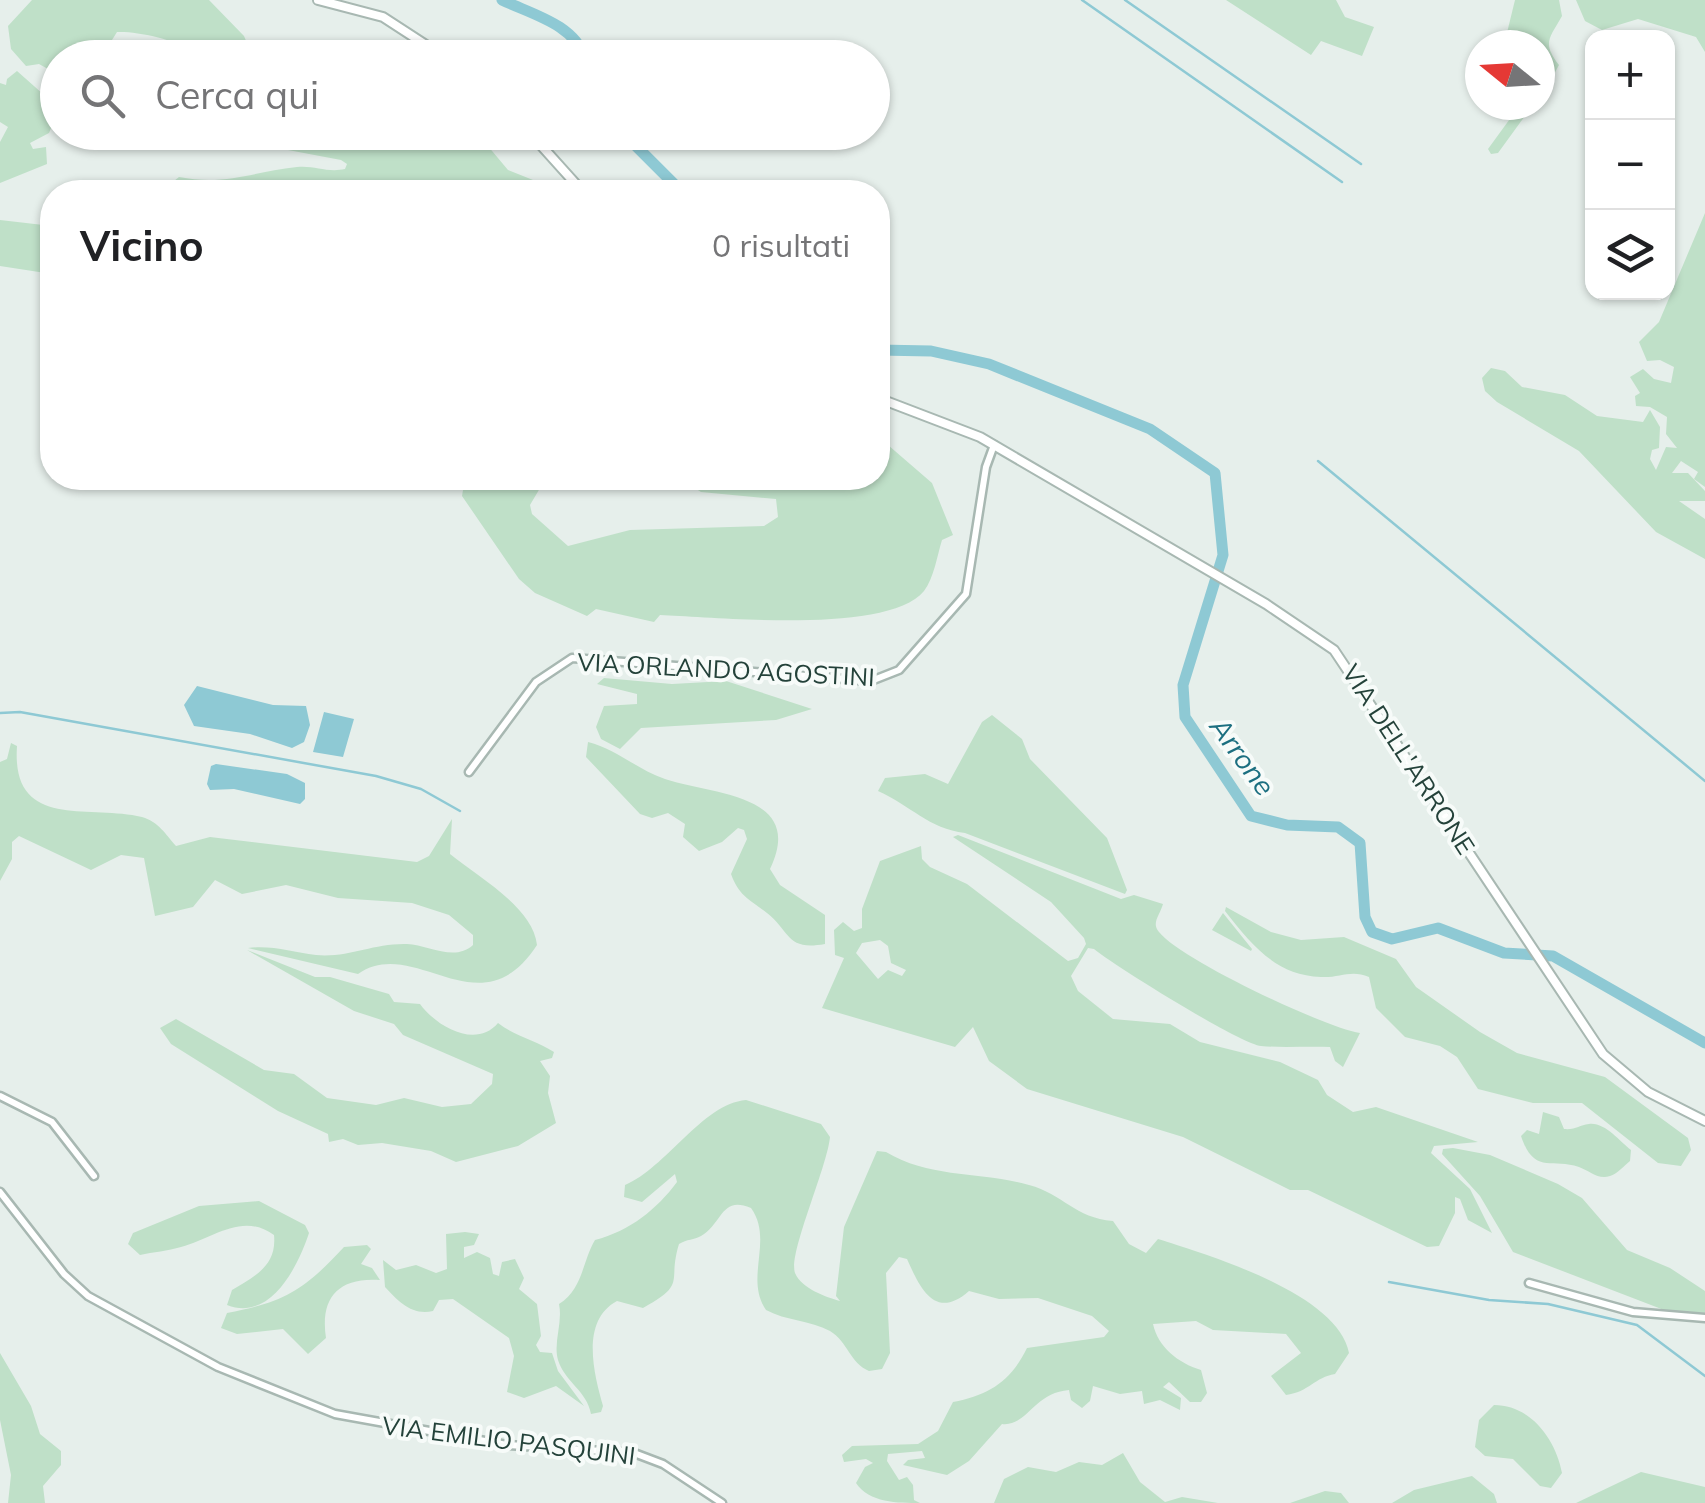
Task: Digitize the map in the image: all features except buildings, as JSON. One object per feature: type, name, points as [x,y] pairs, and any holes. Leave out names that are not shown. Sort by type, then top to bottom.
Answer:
[{"type":"street","points":[[318,0],[383,17],[418,40]]},
{"type":"street","points":[[545,150],[572,180]]},
{"type":"street","name":"VIA DELL'ARRONE","points":[[890,402],[924,412],[994,446],[1316,634],[1348,664],[1612,1064],[1648,1092],[1705,1122]]},
{"type":"street","name":"VIA ORLANDO AGOSTINI","points":[[470,772],[536,682],[572,658],[852,680],[891,675],[966,594],[986,462],[994,446]]},
{"type":"street","points":[[0,1096],[52,1122],[94,1176]]},
{"type":"street","name":"VIA EMILIO PASQUINI","points":[[0,1192],[64,1274],[88,1296],[274,1392],[380,1424],[533,1448],[634,1453],[660,1462],[722,1503]]},
{"type":"street","points":[[1529,1283],[1633,1312],[1705,1318]]},
{"type":"green space","points":[[32,0],[209,0],[246,40],[165,40],[117,32],[112,40],[40,40],[40,65],[26,66],[11,49],[8,26]]},
{"type":"green space","points":[[1226,0],[1336,0],[1345,17],[1374,27],[1362,56],[1321,41],[1311,55]]},
{"type":"green space","points":[[1515,0],[1559,0],[1562,16],[1554,30],[1508,30]]},
{"type":"green space","points":[[1576,0],[1705,0],[1705,52],[1696,37],[1638,19],[1602,30],[1585,21]]},
{"type":"green space","points":[[17,71],[40,91],[40,138],[30,143],[33,149],[46,150],[47,164],[0,183],[0,142],[8,127],[0,122],[0,83],[6,85]]},
{"type":"green space","points":[[1509,120],[1522,120],[1498,153],[1491,154],[1488,149]]},
{"type":"green space","points":[[288,150],[491,150],[508,170],[533,180],[211,180],[297,167],[345,169],[347,164]]},
{"type":"green space","points":[[1705,213],[1705,487],[1694,479],[1698,472],[1681,461],[1672,473],[1688,473],[1705,491],[1705,501],[1679,501],[1705,519],[1705,559],[1656,532],[1579,451],[1497,402],[1485,391],[1482,378],[1491,368],[1505,371],[1522,387],[1565,395],[1597,416],[1643,422],[1650,410],[1660,427],[1659,448],[1652,450],[1650,459],[1656,470],[1666,447],[1677,448],[1666,434],[1667,417],[1650,407],[1636,406],[1635,396],[1640,393],[1630,377],[1643,369],[1654,379],[1671,383],[1674,367],[1660,360],[1647,361],[1639,342],[1659,322],[1668,300],[1675,300],[1675,284]]},
{"type":"green space","points":[[0,220],[40,225],[40,272],[0,266]]},
{"type":"green space","points":[[890,447],[932,483],[953,535],[942,540],[924,591],[905,605],[875,614],[799,620],[660,615],[654,622],[596,609],[587,616],[535,593],[519,579],[462,496],[463,490],[539,490],[530,505],[532,514],[568,546],[630,530],[764,526],[778,517],[776,499],[698,490],[890,490]]},
{"type":"green space","points":[[604,678],[672,684],[726,681],[812,709],[776,720],[641,728],[620,749],[601,739],[596,727],[604,706],[637,704],[637,694],[597,684]]},
{"type":"green space","points":[[992,715],[1022,739],[1030,759],[1107,838],[1127,890],[1125,894],[941,827],[878,791],[885,778],[925,774],[948,784],[982,722]]},
{"type":"green space","points":[[588,742],[665,779],[729,795],[766,812],[776,826],[778,844],[770,869],[780,885],[825,915],[825,944],[796,942],[737,887],[731,874],[747,839],[744,830],[738,828],[722,842],[699,851],[683,837],[685,824],[668,813],[652,818],[640,814],[586,757]]},
{"type":"green space","points":[[11,743],[17,746],[18,773],[26,791],[40,802],[57,809],[142,817],[157,825],[176,846],[210,837],[417,862],[429,856],[452,819],[450,854],[515,906],[526,918],[537,945],[515,970],[493,981],[470,982],[402,965],[380,965],[358,974],[248,948],[328,955],[407,944],[458,952],[473,945],[473,935],[449,915],[412,903],[338,898],[286,885],[242,894],[215,880],[193,907],[155,916],[144,858],[121,855],[91,870],[19,836],[12,842],[12,859],[0,881],[0,762],[7,759]]},
{"type":"green space","points":[[958,835],[1121,899],[1134,895],[1163,904],[1157,929],[1195,959],[1287,1006],[1360,1033],[1343,1067],[1335,1061],[1330,1047],[1270,1047],[1249,1042],[1178,1003],[1094,949],[1088,948],[1071,976],[1078,991],[1113,1019],[1170,1024],[1200,1042],[1280,1062],[1318,1080],[1327,1095],[1353,1112],[1376,1107],[1478,1142],[1434,1146],[1431,1153],[1470,1189],[1492,1233],[1468,1220],[1460,1199],[1455,1197],[1455,1213],[1439,1246],[1427,1247],[1308,1190],[1290,1190],[1183,1137],[1027,1089],[989,1061],[973,1027],[955,1047],[822,1008],[844,958],[835,955],[834,930],[843,922],[854,931],[862,928],[862,909],[880,861],[921,846],[922,859],[930,867],[967,884],[1068,961],[1078,958],[1086,944],[1084,938],[1051,902],[953,837]],"holes":[[[880,940],[888,946],[891,963],[906,970],[902,976],[888,970],[878,979],[856,953],[862,943]]]},
{"type":"green space","points":[[1226,907],[1271,932],[1301,940],[1344,937],[1396,959],[1416,987],[1480,1032],[1517,1053],[1605,1077],[1688,1138],[1691,1150],[1681,1166],[1658,1163],[1582,1103],[1533,1103],[1478,1089],[1457,1057],[1440,1046],[1405,1037],[1376,1008],[1369,977],[1321,977],[1290,971],[1255,946],[1225,911]]},
{"type":"green space","points":[[1223,913],[1252,949],[1251,951],[1212,930]]},
{"type":"green space","points":[[247,950],[315,977],[330,977],[389,994],[394,1002],[420,1004],[436,1020],[457,1032],[479,1034],[498,1023],[547,1048],[554,1052],[552,1058],[540,1061],[550,1076],[548,1093],[556,1123],[518,1146],[456,1162],[431,1151],[382,1143],[358,1145],[343,1139],[329,1142],[328,1134],[278,1111],[171,1044],[160,1028],[176,1019],[264,1070],[294,1074],[327,1098],[376,1105],[404,1098],[442,1107],[471,1104],[492,1084],[493,1074],[403,1035],[394,1024],[354,1011]]},
{"type":"green space","points":[[746,1100],[821,1124],[830,1137],[794,1263],[798,1279],[821,1295],[840,1301],[836,1296],[844,1227],[877,1151],[938,1171],[1041,1189],[1089,1215],[1113,1221],[1129,1244],[1146,1253],[1158,1239],[1238,1267],[1297,1295],[1322,1313],[1340,1332],[1349,1353],[1335,1374],[1286,1395],[1271,1376],[1301,1353],[1286,1334],[1213,1330],[1196,1321],[1153,1324],[1170,1353],[1201,1370],[1207,1393],[1201,1402],[1190,1402],[1169,1382],[1163,1387],[1181,1398],[1180,1410],[1160,1400],[1144,1404],[1142,1391],[1120,1394],[1093,1386],[1090,1401],[1082,1408],[1071,1400],[1069,1390],[1057,1392],[1018,1420],[1002,1424],[969,1461],[947,1475],[903,1465],[908,1460],[925,1458],[922,1451],[888,1454],[887,1461],[899,1480],[907,1477],[913,1485],[914,1500],[920,1503],[885,1500],[868,1495],[856,1483],[865,1467],[873,1463],[866,1459],[844,1462],[842,1455],[852,1446],[918,1444],[938,1431],[953,1402],[988,1391],[1006,1378],[1027,1348],[1104,1337],[1109,1331],[1092,1316],[1038,1298],[999,1299],[969,1291],[947,1303],[938,1302],[923,1290],[907,1259],[899,1257],[886,1273],[890,1353],[882,1369],[869,1371],[857,1363],[830,1331],[766,1310],[758,1285],[757,1220],[751,1208],[734,1205],[701,1236],[679,1244],[673,1281],[666,1293],[643,1308],[617,1301],[605,1310],[598,1321],[593,1349],[603,1406],[601,1412],[591,1414],[558,1360],[559,1304],[578,1283],[595,1240],[642,1218],[677,1182],[675,1174],[642,1202],[624,1197],[625,1185],[655,1165],[714,1113]]},
{"type":"green space","points":[[1543,1112],[1559,1117],[1564,1129],[1595,1124],[1606,1129],[1631,1150],[1630,1161],[1606,1177],[1579,1167],[1538,1161],[1521,1136],[1527,1130],[1539,1134]]},
{"type":"green space","points":[[1443,1149],[1490,1155],[1582,1198],[1627,1250],[1670,1268],[1705,1291],[1705,1313],[1664,1310],[1513,1252],[1480,1196],[1442,1154]]},
{"type":"green space","points":[[259,1201],[305,1225],[309,1233],[290,1275],[257,1306],[227,1305],[232,1290],[263,1269],[272,1255],[274,1235],[262,1229],[239,1226],[181,1247],[140,1255],[128,1244],[133,1233],[199,1206]]},
{"type":"green space","points":[[446,1234],[479,1234],[474,1245],[464,1247],[464,1258],[477,1252],[490,1258],[493,1274],[499,1276],[502,1262],[515,1259],[524,1278],[519,1289],[537,1304],[541,1336],[536,1345],[540,1352],[552,1353],[558,1371],[584,1406],[556,1386],[524,1398],[507,1392],[514,1356],[509,1338],[453,1299],[439,1300],[433,1311],[418,1311],[400,1302],[385,1287],[383,1260],[396,1270],[416,1265],[436,1273],[447,1269]]},
{"type":"green space","points":[[367,1245],[371,1249],[361,1264],[372,1268],[380,1280],[353,1282],[335,1293],[326,1312],[326,1338],[308,1354],[283,1329],[237,1334],[221,1328],[227,1313],[293,1292],[344,1247]]},
{"type":"green space","points":[[0,1353],[31,1406],[40,1434],[61,1451],[61,1465],[43,1486],[45,1503],[8,1503],[11,1475],[0,1420]]},
{"type":"green space","points":[[1494,1405],[1519,1411],[1548,1437],[1562,1473],[1551,1488],[1540,1486],[1513,1459],[1485,1456],[1475,1447],[1479,1420]]},
{"type":"green space","points":[[1123,1453],[1140,1482],[1165,1502],[1182,1497],[1218,1503],[994,1503],[1004,1479],[1028,1467],[1056,1472],[1079,1462],[1102,1465]]},
{"type":"green space","points":[[1641,1472],[1705,1487],[1705,1503],[1576,1503]]},
{"type":"green space","points":[[1472,1476],[1494,1494],[1497,1503],[1392,1503],[1414,1490]]},
{"type":"green space","points":[[1325,1491],[1341,1493],[1349,1503],[1290,1503]]},
{"type":"water","points":[[197,686],[273,705],[306,706],[310,725],[304,742],[292,748],[250,734],[194,726],[184,705]]},
{"type":"water","points":[[324,712],[354,719],[343,757],[313,752]]},
{"type":"water","points":[[211,766],[287,774],[305,783],[305,799],[300,804],[234,789],[210,790],[207,784]]},
{"type":"waterway","name":"Arrone","points":[[502,0],[562,28],[574,40]]},
{"type":"waterway","points":[[1082,0],[1342,182]]},
{"type":"waterway","points":[[1125,0],[1361,164]]},
{"type":"waterway","name":"Arrone","points":[[640,150],[670,180]]},
{"type":"waterway","name":"Arrone","points":[[890,350],[931,351],[989,364],[1150,429],[1215,473],[1223,555],[1183,685],[1185,717],[1251,816],[1287,825],[1338,827],[1360,843],[1365,917],[1372,932],[1392,939],[1438,928],[1504,953],[1553,956],[1705,1043]]},
{"type":"waterway","points":[[1318,461],[1705,781]]},
{"type":"waterway","points":[[0,713],[20,712],[376,776],[421,789],[460,811]]},
{"type":"waterway","points":[[1389,1282],[1489,1300],[1548,1304],[1637,1325],[1705,1376]]}]
